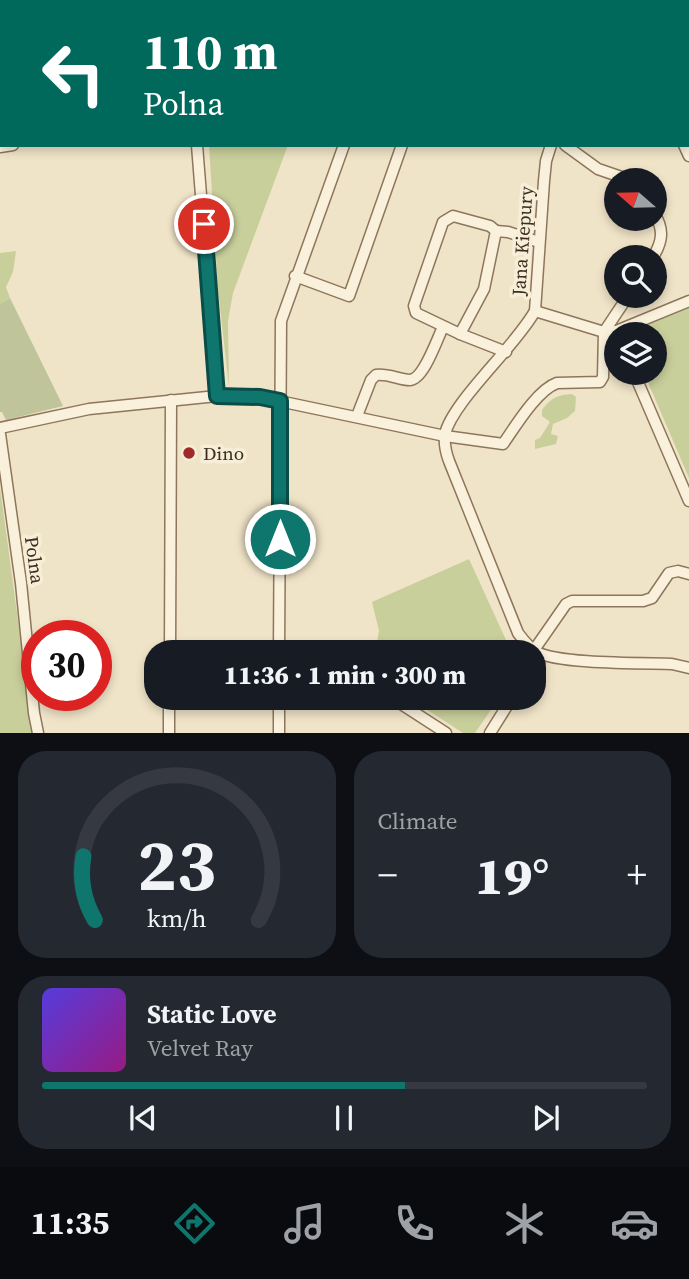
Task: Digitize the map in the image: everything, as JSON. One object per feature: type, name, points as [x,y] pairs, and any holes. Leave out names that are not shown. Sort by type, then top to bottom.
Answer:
[{"type":"street","points":[[197,147],[217,396]]},
{"type":"street","points":[[279,640],[281,321],[343,147]]},
{"type":"street","points":[[295,276],[349,296],[401,147]]},
{"type":"street","name":"Jana Kiepury","points":[[445,436],[456,411],[525,330],[535,311],[546,161],[550,147]]},
{"type":"street","points":[[568,147],[604,171]]},
{"type":"street","name":"Jana Kiepury","points":[[496,232],[490,226],[453,216],[443,222],[414,306],[416,313],[443,327],[506,352]]},
{"type":"street","points":[[460,334],[484,289],[496,232],[508,232],[539,242]]},
{"type":"street","points":[[640,322],[689,301]]},
{"type":"street","points":[[0,428],[89,409],[217,396],[260,397],[445,436],[503,444],[550,385],[600,382],[603,377],[604,332],[535,311]]},
{"type":"street","points":[[357,416],[371,380],[376,375],[386,374],[410,380],[421,375],[443,327]]},
{"type":"street","points":[[639,385],[689,502]]},
{"type":"street","points":[[170,640],[172,400]]},
{"type":"street","name":"Polna","points":[[0,434],[38,733]]},
{"type":"street","points":[[445,436],[449,461],[518,633],[525,640]]},
{"type":"street","points":[[544,640],[566,604],[572,601],[643,601],[652,598],[669,573],[678,571],[689,575]]},
{"type":"street","points":[[546,654],[561,658],[688,664]]},
{"type":"street","points":[[169,710],[169,733]]},
{"type":"street","points":[[279,710],[279,733]]},
{"type":"street","points":[[411,710],[446,733]]},
{"type":"street","points":[[490,733],[504,710]]},
{"type":"green space","points":[[209,147],[287,147],[233,293],[228,321],[229,387],[218,290]]},
{"type":"green space","points":[[16,251],[13,272],[6,287],[10,298],[0,304],[0,253]]},
{"type":"green space","points":[[10,298],[63,406],[6,420],[0,412],[0,304]]},
{"type":"green space","points":[[689,307],[689,478],[649,385],[667,385],[667,322],[650,322]]},
{"type":"green space","points":[[572,394],[576,397],[575,411],[553,424],[551,434],[558,436],[556,444],[535,449],[535,440],[540,438],[550,422],[542,416],[542,410],[555,398]]},
{"type":"green space","points":[[0,487],[21,643],[21,711],[30,711],[34,733],[0,733]]},
{"type":"green space","points":[[469,559],[506,640],[377,640],[379,631],[372,602]]},
{"type":"green space","points":[[428,710],[491,710],[475,733],[463,733]]},
{"type":"place","name":"Dino","points":[[189,453]]},
{"type":"route","points":[[204,224],[217,396],[260,397],[280,401],[280,539]]}]
